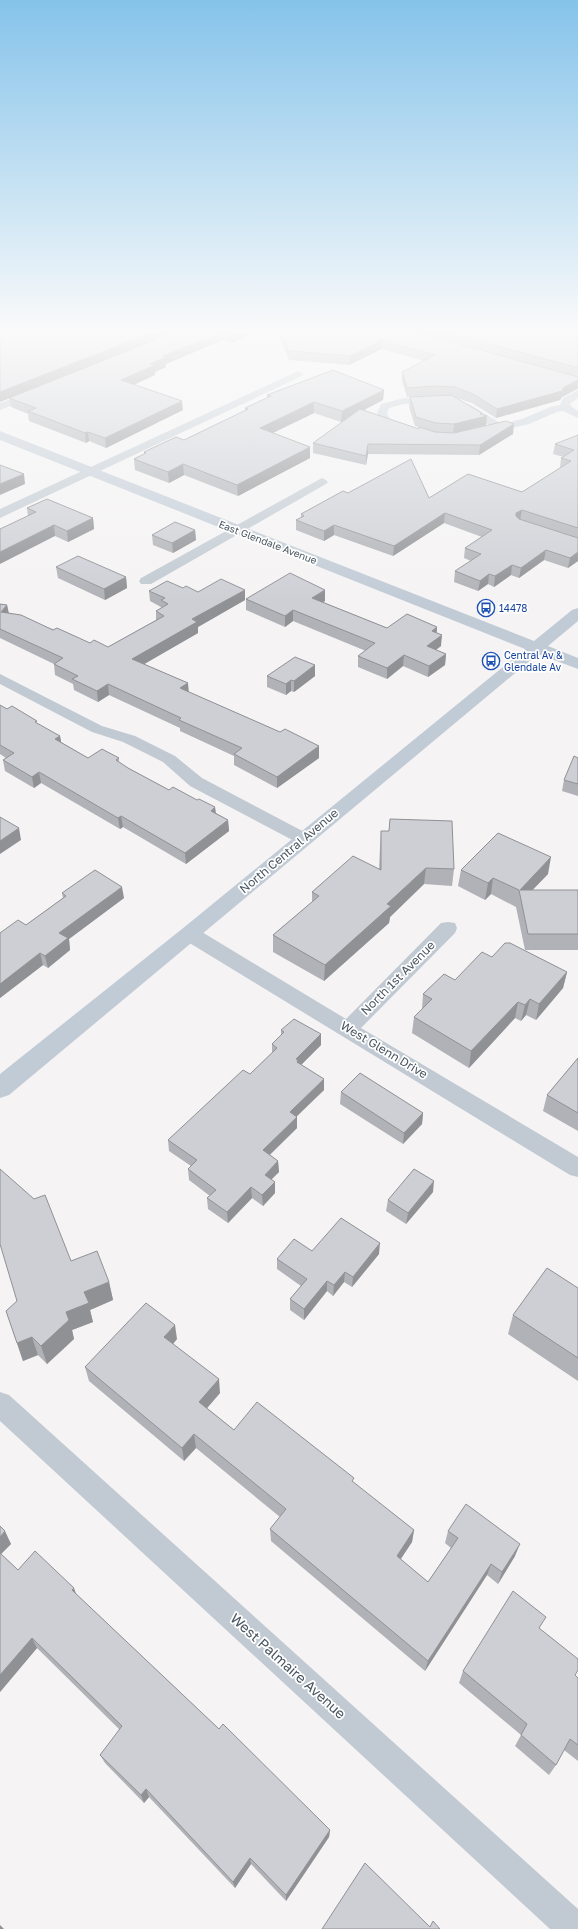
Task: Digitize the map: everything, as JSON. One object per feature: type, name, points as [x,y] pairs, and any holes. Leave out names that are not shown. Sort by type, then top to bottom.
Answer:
[{"type":"main road","name":"East Glendale Avenue","points":[[0,435],[89,472],[578,664]]},
{"type":"main road","name":"North Central Avenue","points":[[0,1088],[190,934],[578,613]]},
{"type":"street","points":[[0,514],[196,422]]},
{"type":"street","points":[[386,422],[420,432]]},
{"type":"street","points":[[490,422],[499,427]]},
{"type":"street","points":[[476,432],[525,422]]},
{"type":"street","points":[[146,581],[322,482]]},
{"type":"street","points":[[0,678],[97,729],[129,739],[170,759],[196,782],[304,839]]},
{"type":"street","name":"North 1st Avenue","points":[[348,1028],[448,928]]},
{"type":"street","name":"West Glenn Drive","points":[[190,934],[578,1168]]},
{"type":"street","name":"West Palmaire Avenue","points":[[0,1404],[575,1929]]},
{"type":"building","points":[[57,422],[138,422],[105,438],[88,432],[85,433]]},
{"type":"building","points":[[221,422],[272,422],[260,428],[310,447],[237,485],[183,464],[168,472],[134,459],[146,453],[144,452],[176,437],[184,440]]},
{"type":"building","points":[[342,422],[398,422],[419,429],[419,427],[435,432],[454,433],[502,422],[514,424],[480,445],[368,444],[366,456],[313,443]]},
{"type":"building","points":[[433,422],[462,422],[454,424]]},
{"type":"building","points":[[578,435],[578,528],[522,510],[516,513],[516,516],[519,519],[578,538],[578,552],[570,558],[546,550],[521,568],[512,565],[495,576],[489,574],[480,581],[455,571],[481,554],[465,548],[492,530],[445,513],[394,546],[334,525],[324,531],[296,520],[304,516],[301,514],[343,491],[348,493],[411,459],[429,498],[468,474],[522,492],[571,461],[561,458],[574,450],[555,444]]},
{"type":"building","points":[[0,465],[24,474],[0,484]]},
{"type":"building","points":[[47,499],[93,518],[67,531],[54,525],[0,552],[0,529],[36,512],[27,508]]},
{"type":"building","points":[[175,522],[195,530],[172,543],[152,535]]},
{"type":"building","points":[[78,556],[126,577],[104,589],[56,567]]},
{"type":"building","points":[[290,573],[325,590],[312,598],[387,628],[407,614],[437,627],[432,631],[442,635],[427,646],[446,654],[429,666],[404,655],[387,668],[358,656],[375,643],[293,610],[285,616],[246,599]]},
{"type":"building","points":[[221,579],[245,590],[192,619],[197,622],[132,659],[188,683],[180,688],[280,732],[285,729],[319,746],[277,777],[234,754],[242,748],[179,720],[181,718],[108,684],[97,691],[72,679],[78,676],[54,664],[63,658],[0,629],[0,604],[7,605],[1,612],[21,615],[53,630],[57,628],[90,643],[94,640],[108,647],[164,616],[156,611],[168,604],[161,600],[165,598],[149,591],[167,581],[183,588],[186,586],[198,592]]},
{"type":"building","points":[[295,657],[315,665],[294,681],[291,680],[286,684],[267,676]]},
{"type":"building","points":[[0,705],[7,709],[12,706],[37,721],[35,722],[60,736],[55,739],[88,758],[102,749],[119,758],[116,760],[128,768],[169,790],[173,787],[197,800],[199,799],[215,807],[211,811],[228,820],[185,853],[121,816],[118,818],[39,772],[32,777],[3,760],[14,753],[0,745]]},
{"type":"building","points":[[574,756],[578,758],[578,784],[564,780]]},
{"type":"building","points":[[0,817],[19,828],[0,841]]},
{"type":"building","points":[[390,819],[452,821],[454,869],[426,868],[387,904],[391,906],[325,965],[273,935],[319,896],[312,892],[353,856],[381,870],[381,831],[389,831]]},
{"type":"building","points":[[498,833],[551,857],[520,890],[578,890],[578,934],[528,934],[519,890],[493,878],[488,883],[461,870]]},
{"type":"building","points":[[95,870],[122,887],[59,933],[68,938],[45,956],[40,953],[0,984],[0,933],[18,920],[26,925],[66,896],[62,893]]},
{"type":"building","points":[[505,943],[510,943],[567,972],[539,1004],[530,999],[525,1005],[518,1002],[471,1051],[414,1017],[432,999],[423,994],[444,974],[455,980],[482,952],[492,957]]},
{"type":"building","points":[[294,1019],[321,1034],[296,1059],[298,1060],[297,1062],[324,1079],[290,1112],[297,1117],[263,1150],[278,1161],[265,1175],[275,1182],[262,1195],[251,1187],[227,1212],[207,1198],[216,1190],[188,1169],[197,1160],[168,1140],[243,1070],[250,1074],[277,1048],[272,1044],[284,1032],[281,1030]]},
{"type":"building","points":[[578,1058],[578,1113],[547,1095]]},
{"type":"building","points":[[360,1073],[423,1113],[404,1133],[341,1092]]},
{"type":"building","points":[[0,1169],[34,1199],[45,1195],[71,1261],[97,1251],[109,1282],[84,1292],[89,1303],[66,1312],[69,1320],[41,1346],[32,1337],[17,1343],[6,1311],[17,1301],[0,1244]]},
{"type":"building","points":[[414,1169],[434,1181],[408,1213],[388,1200]]},
{"type":"building","points":[[341,1218],[380,1243],[353,1277],[345,1272],[334,1285],[327,1281],[304,1309],[290,1299],[307,1279],[277,1259],[294,1239],[312,1251]]},
{"type":"building","points":[[547,1268],[578,1288],[578,1358],[513,1315]]},
{"type":"building","points":[[146,1303],[175,1325],[164,1337],[219,1379],[199,1402],[234,1430],[257,1402],[354,1478],[352,1481],[414,1530],[397,1556],[428,1582],[458,1538],[448,1531],[466,1504],[520,1544],[502,1572],[491,1564],[428,1661],[270,1529],[286,1509],[194,1434],[182,1448],[85,1367]]},
{"type":"building","points":[[0,1526],[5,1531],[0,1537]]},
{"type":"building","points":[[35,1551],[74,1588],[72,1590],[219,1729],[223,1724],[330,1830],[286,1895],[250,1858],[233,1882],[146,1789],[141,1795],[100,1755],[122,1726],[32,1638],[0,1675],[0,1553],[18,1570]]},
{"type":"building","points":[[513,1591],[546,1617],[539,1628],[578,1659],[578,1670],[575,1675],[578,1678],[578,1745],[570,1739],[556,1765],[521,1735],[527,1724],[463,1671]]},
{"type":"building","points":[[365,1863],[430,1927],[433,1921],[440,1929],[322,1929]]},
{"type":"place","name":"14478","points":[[486,608]]},
{"type":"place","name":"Central Av & Glendale Av","points":[[491,661]]}]
